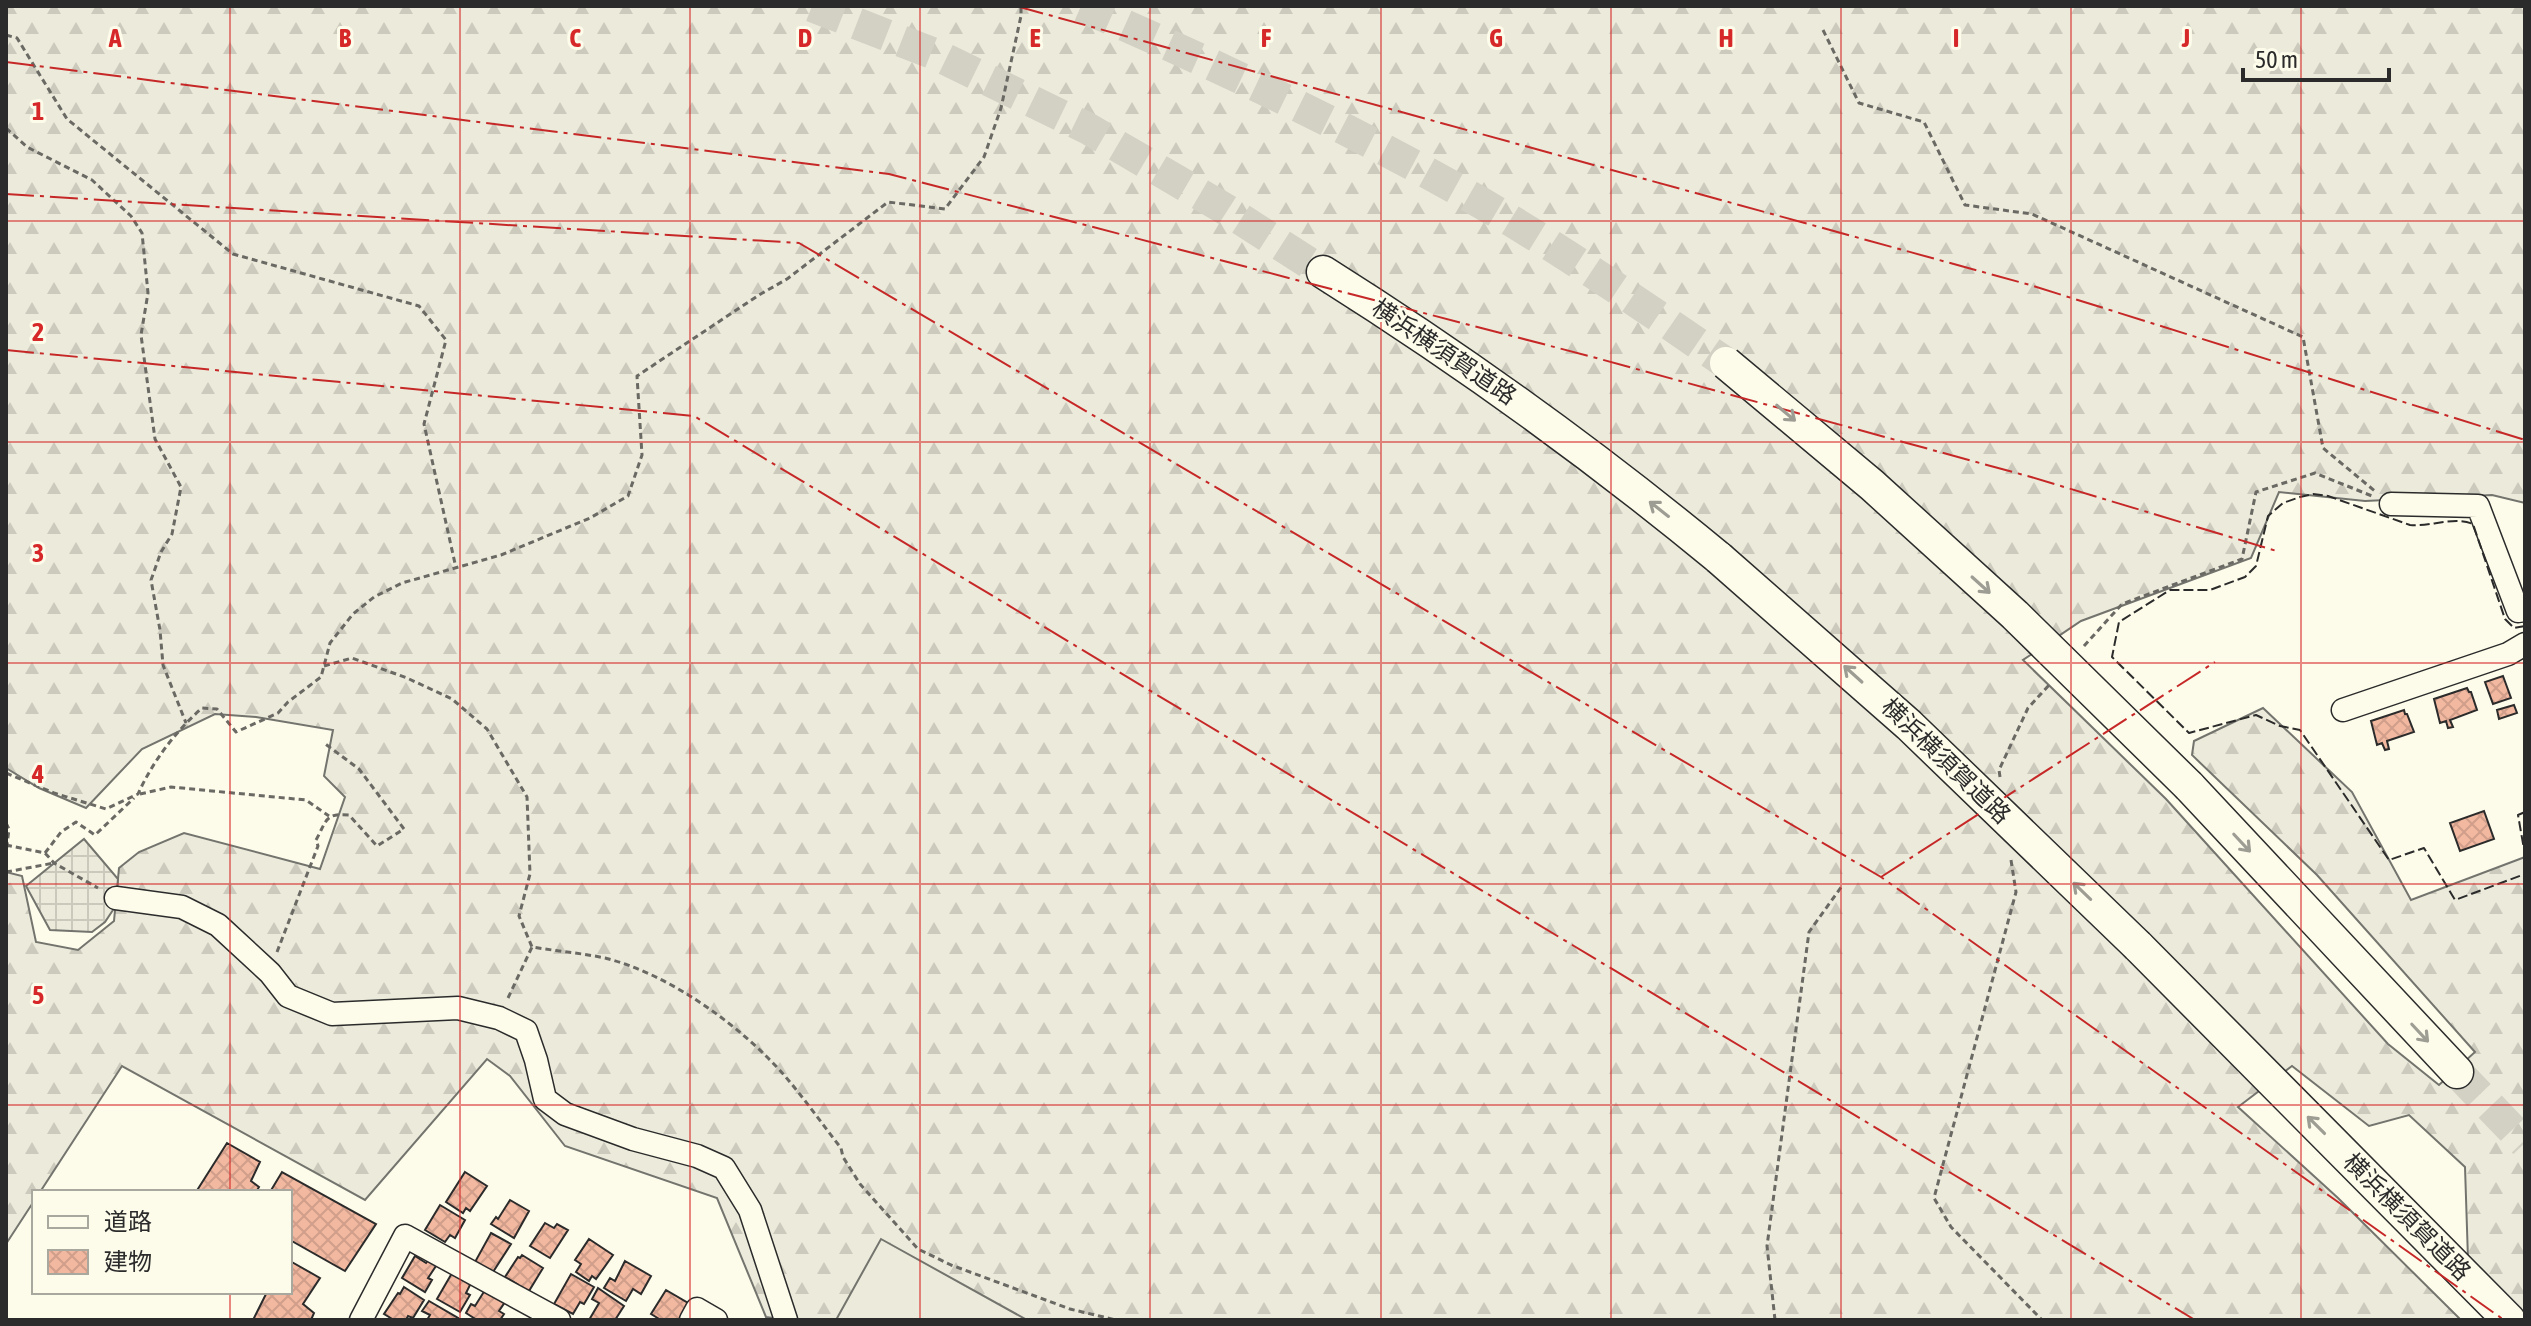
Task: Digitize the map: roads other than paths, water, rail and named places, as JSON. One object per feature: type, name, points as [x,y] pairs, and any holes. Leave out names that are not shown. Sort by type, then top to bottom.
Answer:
[{"type":"highway","name":"横浜横須賀道路","points":[[1323,272],[1404,323],[1546,422],[1719,558],[1909,725],[2138,946],[2509,1320]]},
{"type":"highway","points":[[1726,363],[1872,485],[2015,615],[2189,786],[2457,1072]]},
{"type":"street","points":[[2391,504],[2478,506],[2518,611],[2525,610]]},
{"type":"street","points":[[2343,710],[2508,654],[2525,644]]},
{"type":"street","points":[[116,898],[182,907],[218,925],[270,973],[288,996],[332,1014],[458,1008],[499,1018],[526,1031],[545,1099],[565,1114],[633,1139],[697,1156],[724,1168],[750,1210],[786,1320]]},
{"type":"street","points":[[362,1320],[405,1236],[559,1320]]},
{"type":"street","points":[[691,1320],[697,1309],[716,1320]]},
{"type":"tunnel","points":[[812,6],[937,55],[1087,128],[1225,209],[1323,272]]},
{"type":"tunnel","points":[[1081,6],[1285,99],[1434,176],[1606,281],[1726,363]]},
{"type":"tunnel","points":[[2457,1072],[2525,1143]]}]
